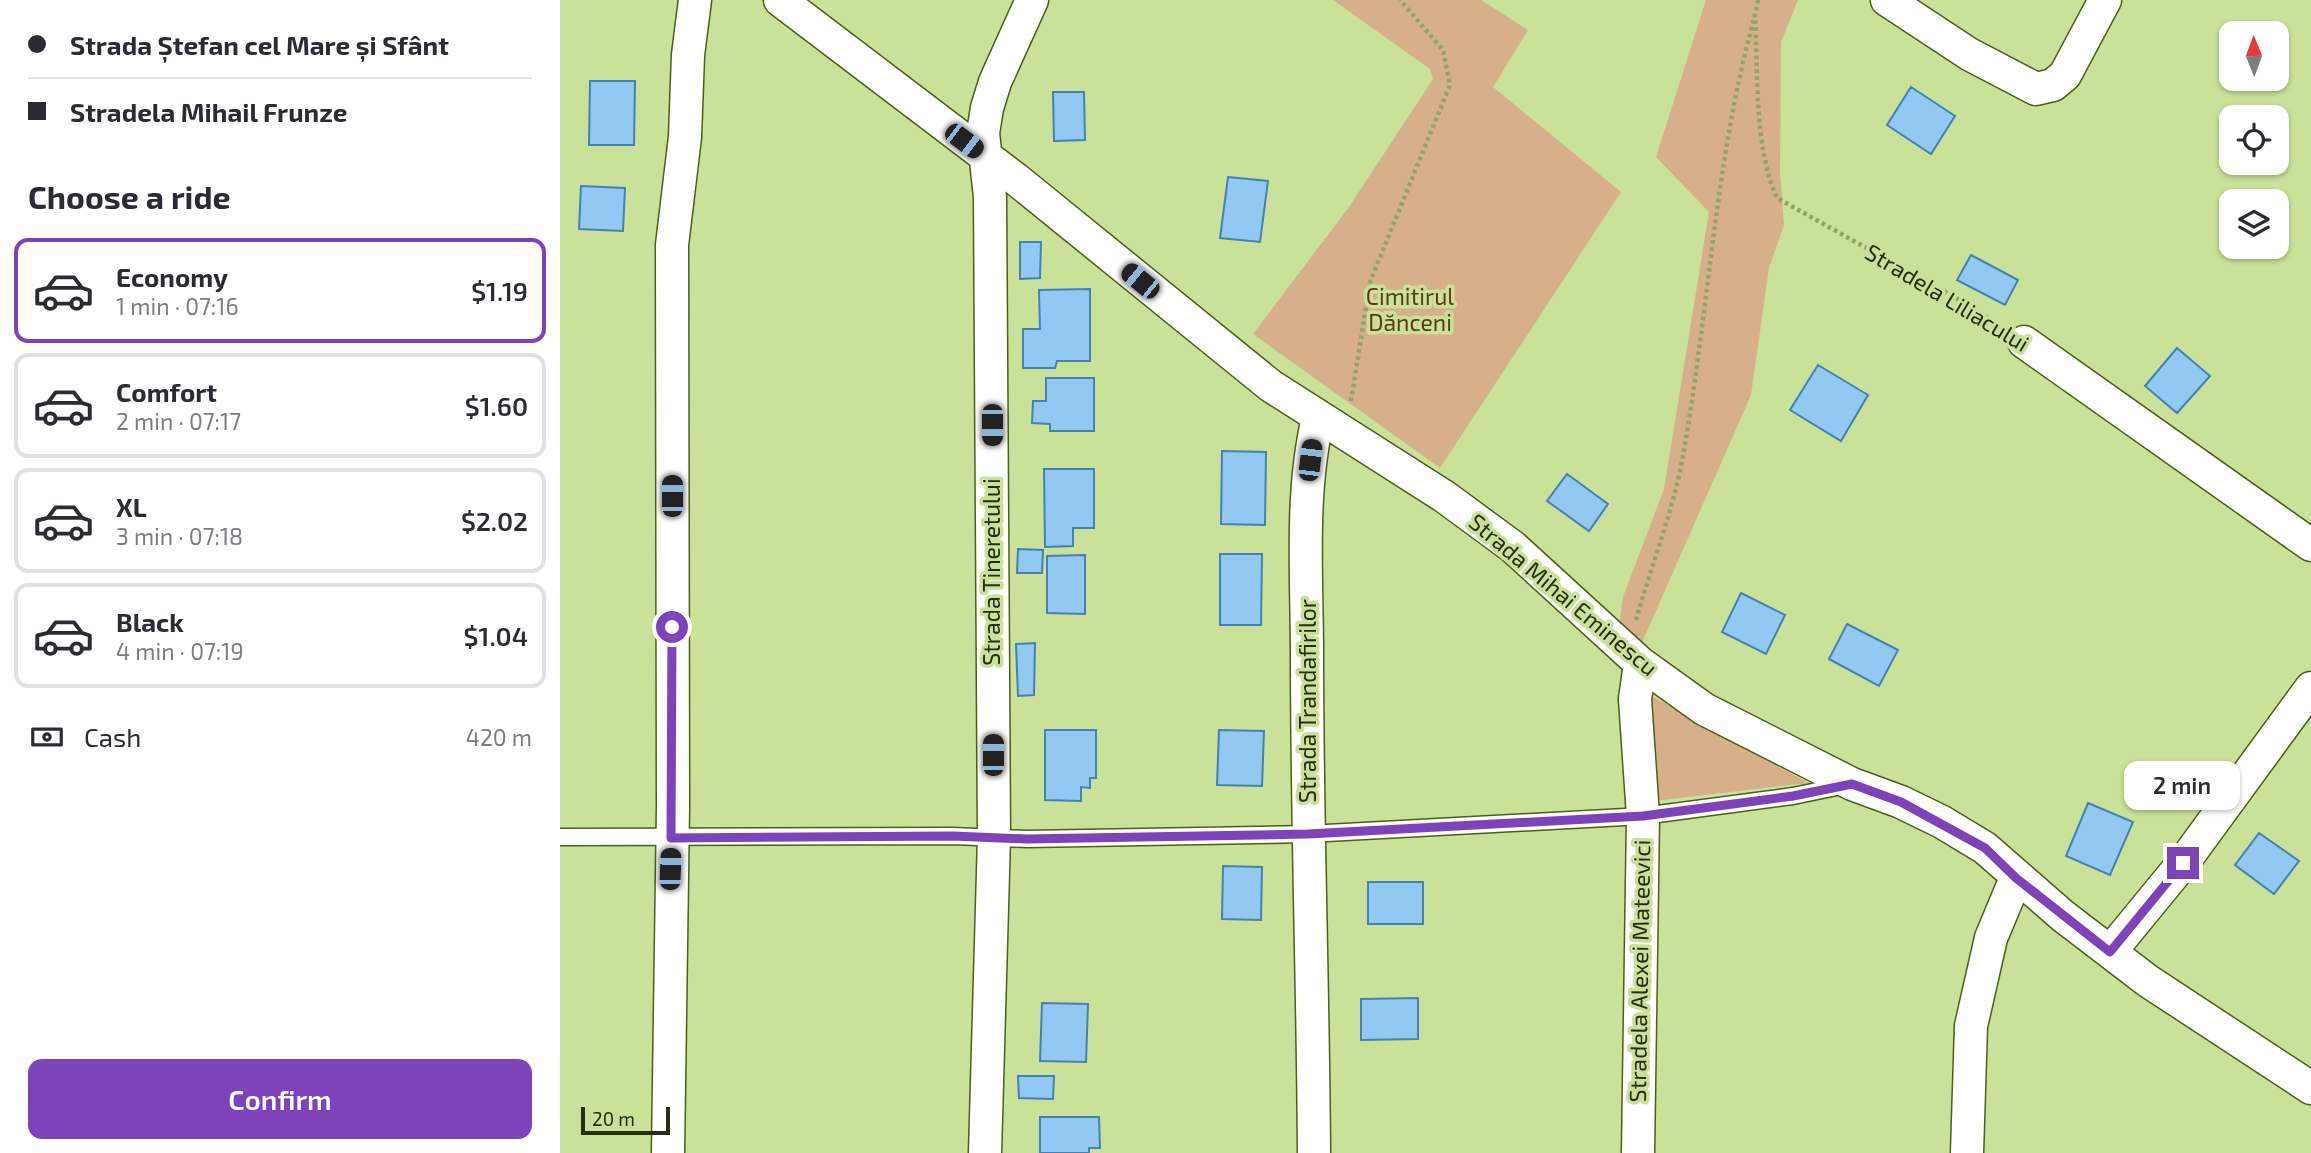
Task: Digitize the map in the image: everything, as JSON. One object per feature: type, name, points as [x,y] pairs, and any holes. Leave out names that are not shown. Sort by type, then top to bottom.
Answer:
[{"type":"street","points":[[668,1153],[672,245],[685,137],[688,55],[695,0]]},
{"type":"street","name":"Strada Mihai Eminescu","points":[[780,0],[984,155],[1271,386],[1445,497],[1513,547],[1634,657],[1704,709],[1852,784],[1901,802],[1942,822],[1985,848],[2016,878],[2148,981],[2311,1088]]},
{"type":"street","name":"Strada Tineretului","points":[[985,1153],[994,837],[990,197],[983,133],[995,82],[1032,0]]},
{"type":"street","points":[[1887,0],[1969,54],[2036,89],[2053,85],[2065,75],[2105,0]]},
{"type":"street","name":"Stradela Liliacului","points":[[2024,342],[2311,545]]},
{"type":"street","name":"Strada Trandafirilor","points":[[1314,1153],[1313,950],[1308,834],[1308,478],[1329,425]]},
{"type":"street","name":"Stradela Alexei Mateevici","points":[[1634,657],[1643,816],[1638,1153]]},
{"type":"street","points":[[2110,952],[2183,863],[2311,688]]},
{"type":"street","points":[[1967,1153],[1971,1026],[1991,938],[2016,878]]},
{"type":"lane","points":[[560,837],[1308,834],[1643,816],[1793,796],[1852,784]]},
{"type":"path","points":[[1329,425],[1351,404],[1370,282],[1450,86],[1443,50],[1400,0]]},
{"type":"path","name":"Stradela Liliacului","points":[[1758,0],[1755,15],[1762,130],[1769,181],[1777,198],[1965,303],[2024,342]]},
{"type":"path","points":[[1634,657],[1683,457],[1715,228],[1745,49],[1755,15]]},
{"type":"green space","name":"Cimitirul Dănceni","points":[[1333,0],[1481,0],[1528,30],[1493,87],[1621,192],[1440,468],[1253,334],[1349,207],[1433,79],[1430,69]]},
{"type":"green space","points":[[1706,0],[1798,0],[1781,42],[1780,172],[1784,225],[1769,268],[1751,395],[1641,645],[1619,625],[1623,597],[1664,489],[1709,212],[1656,157]]},
{"type":"green space","points":[[1648,694],[1808,783],[1653,801]]},
{"type":"building","points":[[590,81],[635,81],[634,145],[589,145]]},
{"type":"building","points":[[1911,87],[1955,116],[1931,154],[1887,125]]},
{"type":"building","points":[[1053,92],[1084,92],[1085,140],[1054,141]]},
{"type":"building","points":[[1228,177],[1268,181],[1260,242],[1220,238]]},
{"type":"building","points":[[581,186],[625,188],[623,231],[579,229]]},
{"type":"building","points":[[1020,242],[1041,242],[1040,278],[1020,279]]},
{"type":"building","points":[[1971,255],[2018,280],[2005,305],[1957,280]]},
{"type":"building","points":[[1090,289],[1090,361],[1057,361],[1055,368],[1023,368],[1023,329],[1040,329],[1039,290]]},
{"type":"building","points":[[2177,348],[2210,376],[2177,413],[2145,386]]},
{"type":"building","points":[[1818,365],[1868,395],[1841,441],[1790,410]]},
{"type":"building","points":[[1046,378],[1094,378],[1094,431],[1050,431],[1050,424],[1032,423],[1033,401],[1046,401]]},
{"type":"building","points":[[1222,451],[1266,452],[1265,525],[1221,524]]},
{"type":"building","points":[[1044,469],[1094,469],[1094,528],[1073,528],[1073,546],[1045,547]]},
{"type":"building","points":[[1567,474],[1608,504],[1589,531],[1547,501]]},
{"type":"building","points":[[1018,549],[1043,550],[1042,573],[1017,573]]},
{"type":"building","points":[[1220,554],[1262,554],[1261,625],[1220,625]]},
{"type":"building","points":[[1085,555],[1085,614],[1047,613],[1047,556]]},
{"type":"building","points":[[1741,593],[1785,615],[1766,654],[1722,632]]},
{"type":"building","points":[[1847,624],[1898,650],[1879,686],[1829,659]]},
{"type":"building","points":[[1035,643],[1034,695],[1018,696],[1016,644]]},
{"type":"building","points":[[1045,730],[1096,730],[1096,778],[1090,778],[1090,788],[1081,787],[1081,801],[1045,800]]},
{"type":"building","points":[[1219,730],[1264,731],[1262,786],[1217,785]]},
{"type":"building","points":[[2088,803],[2133,822],[2110,875],[2066,856]]},
{"type":"building","points":[[2259,833],[2299,861],[2274,894],[2235,865]]},
{"type":"building","points":[[1223,866],[1262,867],[1261,920],[1222,919]]},
{"type":"building","points":[[1368,882],[1423,882],[1423,924],[1368,924]]},
{"type":"building","points":[[1418,998],[1418,1039],[1361,1040],[1361,999]]},
{"type":"building","points":[[1042,1003],[1088,1004],[1086,1062],[1040,1061]]},
{"type":"building","points":[[1018,1076],[1054,1076],[1053,1099],[1019,1098]]},
{"type":"building","points":[[1040,1117],[1099,1117],[1100,1148],[1089,1148],[1089,1153],[1040,1153]]},
{"type":"route","points":[[672,627],[671,838],[953,836],[1027,839],[1308,834],[1643,816],[1793,796],[1852,784],[1901,802],[1942,822],[1985,848],[2016,878],[2110,952],[2183,863]]}]
